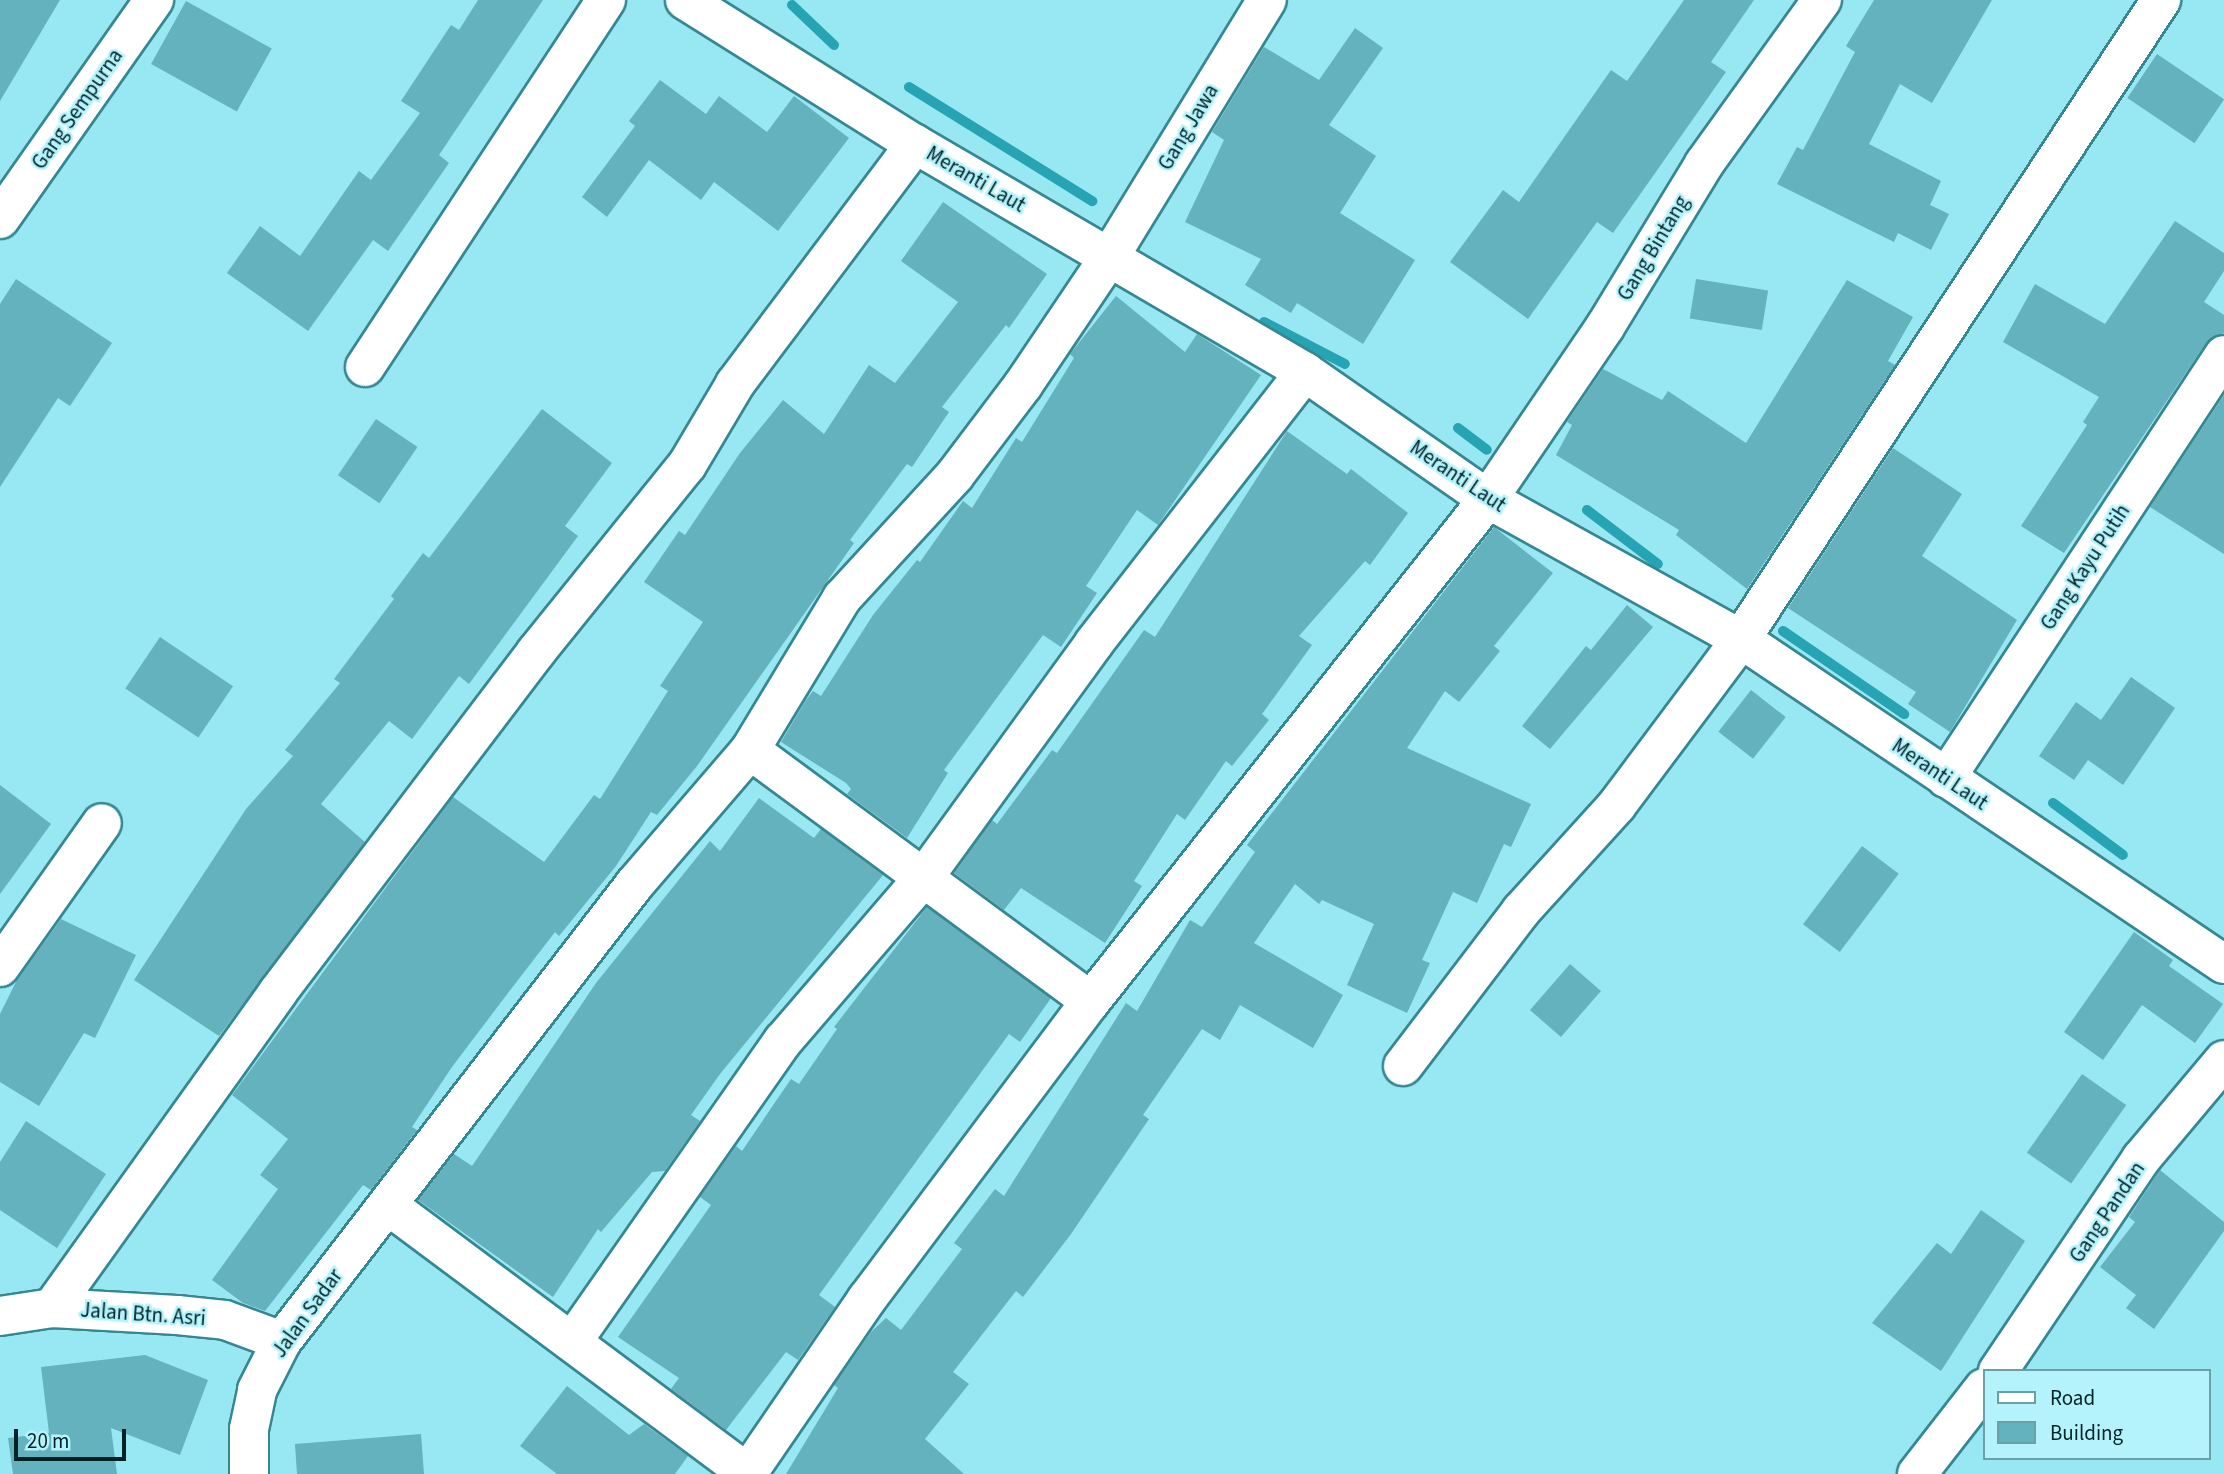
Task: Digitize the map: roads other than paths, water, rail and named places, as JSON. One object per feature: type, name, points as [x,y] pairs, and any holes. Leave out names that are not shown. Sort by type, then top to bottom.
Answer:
[{"type":"street","name":"Gang Sempurna","points":[[0,219],[154,0]]},
{"type":"street","points":[[365,367],[607,0]]},
{"type":"street","name":"Meranti Laut","points":[[685,0],[736,12],[915,144],[1111,256],[1305,372],[1488,499],[1741,639],[2224,964]]},
{"type":"street","name":"Gang Jawa","points":[[750,750],[842,598],[955,475],[1111,256],[1268,0]]},
{"type":"street","name":"Gang Bintang","points":[[747,1474],[867,1299],[1091,1001],[1488,499],[1605,327],[1704,164],[1822,0]]},
{"type":"street","points":[[1403,1066],[1521,911],[1617,805],[1741,639],[2161,0]]},
{"type":"street","points":[[52,1308],[278,992],[536,652],[687,465],[735,384],[915,144]]},
{"type":"street","name":"Gang Kayu Putih","points":[[1946,778],[2224,355]]},
{"type":"street","points":[[572,1342],[783,1041],[925,877],[1094,643],[1305,372]]},
{"type":"street","points":[[750,750],[1091,1001]]},
{"type":"street","name":"Jalan Sadar","points":[[249,1474],[249,1429],[257,1390],[282,1341],[389,1206],[634,885],[750,750]]},
{"type":"street","points":[[0,967],[102,823]]},
{"type":"street","name":"Gang Pandan","points":[[1999,1369],[2141,1159],[2224,1060]]},
{"type":"street","points":[[389,1206],[747,1474]]},
{"type":"street","name":"Jalan Btn. Asri","points":[[0,1316],[52,1308],[225,1320],[282,1341]]},
{"type":"street","points":[[1917,1474],[1982,1391]]},
{"type":"waterway","points":[[792,5],[834,45]]},
{"type":"waterway","points":[[909,87],[1092,201]]},
{"type":"waterway","points":[[1264,322],[1345,364]]},
{"type":"waterway","points":[[1458,428],[1487,450]]},
{"type":"waterway","points":[[1587,510],[1658,564]]},
{"type":"waterway","points":[[1783,631],[1904,714]]},
{"type":"waterway","points":[[2053,803],[2123,855]]}]
